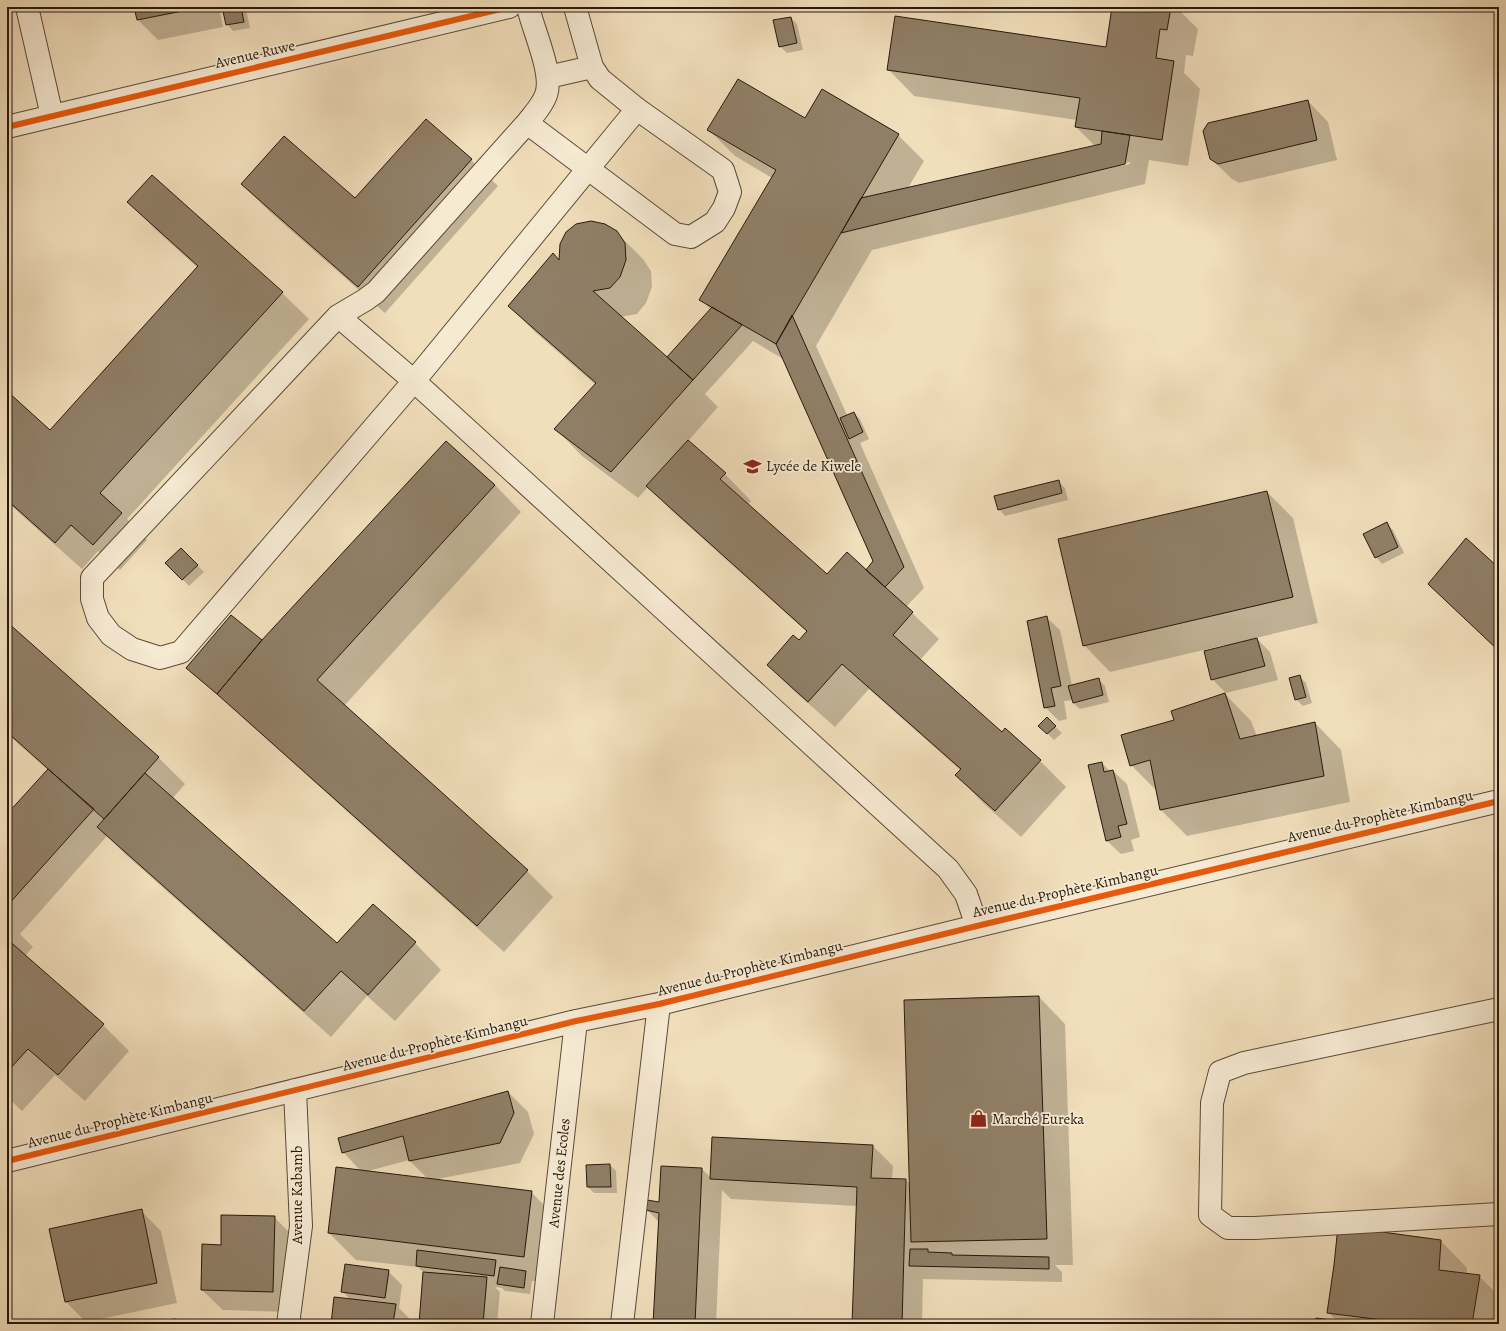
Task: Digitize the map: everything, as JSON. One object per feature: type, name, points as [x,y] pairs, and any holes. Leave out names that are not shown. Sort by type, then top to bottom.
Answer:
[{"type":"street","points":[[27,7],[52,116]]},
{"type":"street","name":"Avenue Ruwe","points":[[7,127],[509,7]]},
{"type":"street","points":[[528,7],[548,77],[547,94],[540,108],[376,292],[338,316],[92,578],[92,599],[98,618],[111,635],[132,649],[160,658],[181,652],[414,381],[636,109]]},
{"type":"street","points":[[527,124],[675,234],[691,237],[715,222],[724,208],[730,192],[723,170],[636,109],[600,79],[592,67],[575,7]]},
{"type":"street","points":[[548,77],[592,67]]},
{"type":"street","points":[[338,316],[414,381],[948,869],[966,894],[977,926]]},
{"type":"street","name":"Avenue du Prophète Kimbangu","points":[[7,1161],[576,1021],[659,1004],[1499,801]]},
{"type":"street","points":[[622,1324],[659,1004]]},
{"type":"street","points":[[1499,1009],[1244,1063],[1220,1072],[1212,1103],[1210,1215],[1228,1228],[1242,1228],[1499,1214]]},
{"type":"street","name":"Avenue des Ecoles","points":[[542,1324],[576,1021]]},
{"type":"street","name":"Avenue Kabamb","points":[[288,1324],[300,1226],[295,1090]]},
{"type":"building","points":[[134,7],[203,7],[137,20]]},
{"type":"building","points":[[222,7],[241,7],[244,22],[226,25]]},
{"type":"building","points":[[1112,7],[1171,7],[1167,30],[1160,29],[1156,58],[1174,61],[1162,140],[1075,127],[1080,98],[887,70],[895,16],[1106,47]]},
{"type":"building","points":[[791,17],[797,43],[779,47],[773,20]]},
{"type":"building","points":[[738,79],[805,118],[822,89],[899,134],[776,344],[699,300],[776,170],[707,130]]},
{"type":"building","points":[[1308,100],[1317,140],[1218,164],[1210,159],[1203,131],[1208,123]]},
{"type":"building","points":[[426,119],[472,159],[358,287],[241,184],[284,136],[355,198]]},
{"type":"building","points":[[1102,131],[1130,135],[1125,164],[841,233],[861,198],[1101,144]]},
{"type":"building","points":[[152,175],[283,292],[100,493],[122,513],[93,545],[71,525],[55,543],[7,500],[7,391],[50,430],[198,266],[127,202]]},
{"type":"building","points":[[591,221],[605,224],[617,231],[625,243],[626,260],[620,277],[610,288],[593,291],[693,380],[611,472],[554,429],[596,383],[508,306],[553,253],[559,260],[560,244],[566,232],[576,224]]},
{"type":"building","points":[[712,307],[742,325],[693,380],[667,357]]},
{"type":"building","points":[[792,315],[904,567],[885,587],[866,570],[873,561],[776,344]]},
{"type":"building","points":[[854,412],[863,432],[849,439],[840,418]]},
{"type":"building","points":[[688,440],[726,473],[720,479],[827,574],[847,552],[913,612],[893,635],[1002,732],[1005,728],[1041,760],[995,811],[955,775],[961,769],[842,664],[808,702],[767,665],[793,635],[799,640],[807,631],[646,486]]},
{"type":"building","points":[[446,441],[495,485],[317,680],[528,870],[477,926],[217,694],[262,640]]},
{"type":"building","points":[[1059,480],[1062,493],[998,510],[994,496]]},
{"type":"building","points":[[1267,491],[1293,597],[1083,646],[1058,539]]},
{"type":"building","points":[[1387,522],[1398,547],[1375,558],[1363,534]]},
{"type":"building","points":[[1466,538],[1499,568],[1499,651],[1428,584]]},
{"type":"building","points":[[181,548],[198,565],[182,580],[165,563]]},
{"type":"building","points":[[231,615],[262,640],[217,694],[186,668]]},
{"type":"building","points":[[1047,616],[1061,686],[1051,688],[1055,706],[1044,708],[1027,621]]},
{"type":"building","points":[[7,622],[159,757],[104,819],[7,732]]},
{"type":"building","points":[[1257,638],[1265,666],[1211,680],[1204,651]]},
{"type":"building","points":[[1300,675],[1306,697],[1295,700],[1289,678]]},
{"type":"building","points":[[1099,678],[1103,695],[1073,703],[1068,686]]},
{"type":"building","points":[[1225,693],[1240,739],[1315,722],[1324,776],[1160,810],[1150,760],[1130,766],[1121,735],[1174,720],[1171,711]]},
{"type":"building","points":[[1047,717],[1056,726],[1047,734],[1038,726]]},
{"type":"building","points":[[1102,762],[1104,772],[1113,770],[1127,824],[1118,826],[1121,837],[1106,841],[1088,765]]},
{"type":"building","points":[[48,769],[94,809],[7,906],[7,814]]},
{"type":"building","points":[[145,773],[337,943],[373,904],[416,942],[368,995],[341,971],[304,1011],[97,827]]},
{"type":"building","points":[[7,939],[104,1024],[58,1075],[28,1049],[7,1072]]},
{"type":"building","points":[[1039,996],[1047,1239],[911,1242],[904,1000]]},
{"type":"building","points":[[508,1091],[514,1113],[500,1143],[409,1161],[403,1136],[342,1153],[338,1138]]},
{"type":"building","points":[[712,1137],[873,1145],[871,1178],[906,1179],[902,1324],[852,1324],[857,1187],[710,1179]]},
{"type":"building","points":[[610,1164],[611,1187],[587,1187],[586,1165]]},
{"type":"building","points":[[661,1166],[702,1168],[695,1324],[653,1324],[659,1213],[646,1210],[647,1200],[659,1202]]},
{"type":"building","points":[[336,1167],[532,1191],[524,1257],[328,1233]]},
{"type":"building","points":[[142,1209],[157,1283],[65,1302],[49,1229]]},
{"type":"building","points":[[221,1215],[275,1216],[273,1292],[201,1290],[202,1244],[221,1245]]},
{"type":"building","points":[[1338,1226],[1441,1240],[1439,1270],[1480,1275],[1472,1324],[1414,1324],[1327,1313]]},
{"type":"building","points":[[910,1249],[928,1249],[928,1252],[952,1253],[952,1255],[1049,1257],[1049,1269],[909,1266]]},
{"type":"building","points":[[417,1250],[496,1260],[494,1276],[416,1266]]},
{"type":"building","points":[[345,1264],[389,1270],[385,1298],[341,1292]]},
{"type":"building","points":[[500,1267],[526,1271],[524,1288],[497,1284]]},
{"type":"building","points":[[423,1272],[487,1277],[483,1324],[419,1324]]},
{"type":"building","points":[[334,1297],[396,1304],[393,1324],[331,1324]]},
{"type":"building","points":[[1316,1318],[1361,1324],[1316,1324]]},
{"type":"building","points":[[173,1319],[217,1324],[173,1324]]},
{"type":"building","points":[[111,1320],[142,1324],[111,1324]]},
{"type":"cycle path","points":[[7,127],[509,7]]},
{"type":"cycle path","points":[[7,1161],[576,1021],[659,1004],[1499,801]]},
{"type":"place","name":"Lycée de Kiwele","points":[[753,466]]},
{"type":"place","name":"Marché Eureka","points":[[979,1119]]}]
